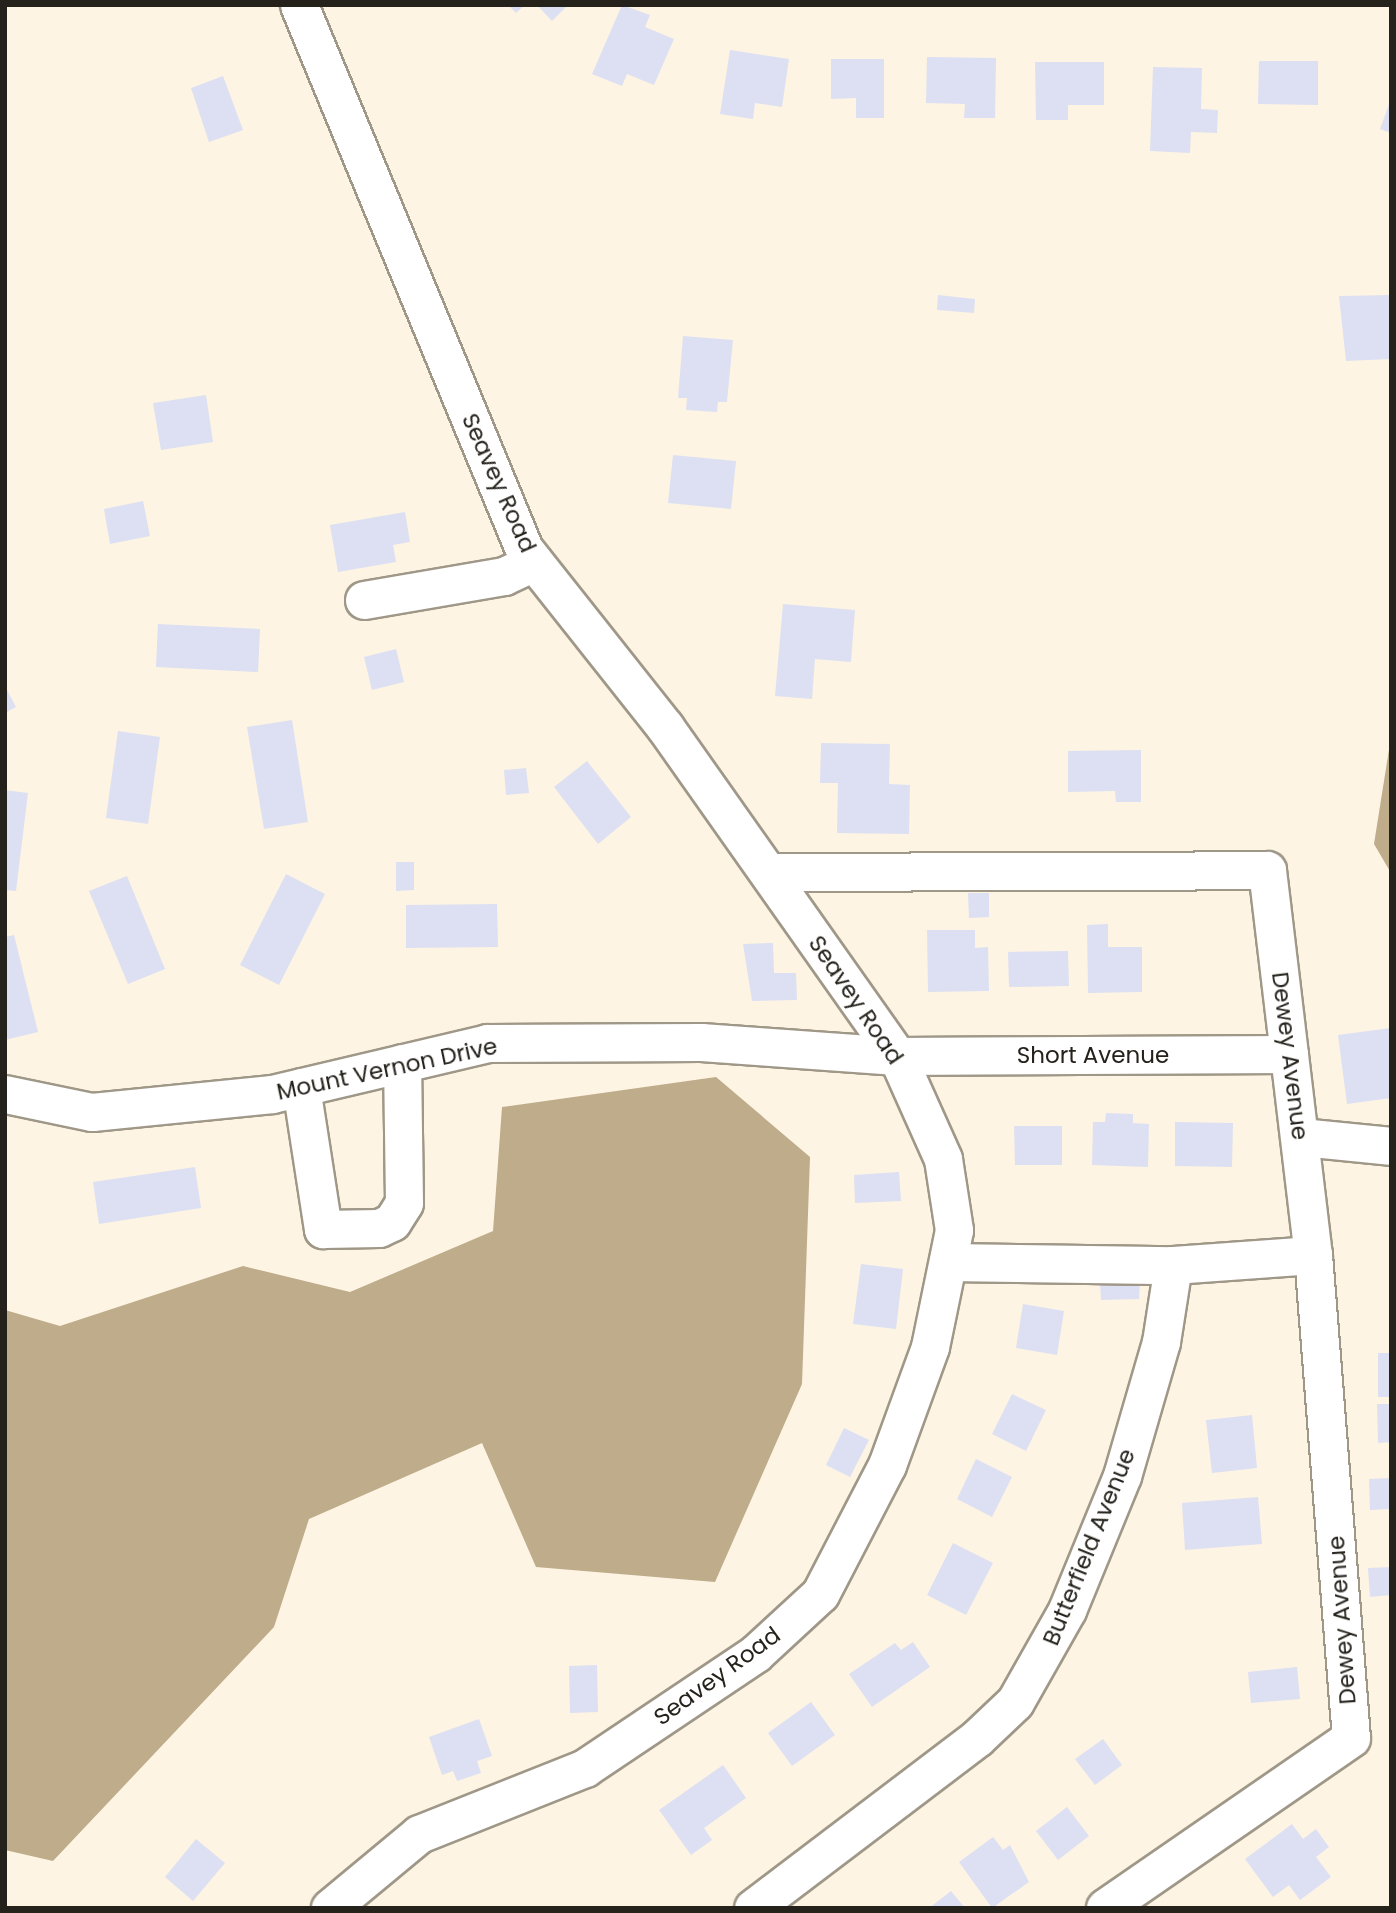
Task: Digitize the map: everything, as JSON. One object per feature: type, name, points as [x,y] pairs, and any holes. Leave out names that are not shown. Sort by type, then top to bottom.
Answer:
[{"type":"street","name":"Seavey Road","points":[[299,5],[534,562],[769,872],[897,1056],[943,1158],[954,1230],[930,1347],[887,1465],[820,1594],[755,1654],[585,1768],[419,1834],[330,1908]]},
{"type":"street","points":[[364,600],[504,576],[534,562]]},
{"type":"street","name":"Dewey Avenue","points":[[769,872],[1267,870],[1313,1255],[1351,1738],[1146,1894]]},
{"type":"street","name":"Mount Vernon Drive","points":[[5,1094],[92,1112],[301,1087],[487,1043],[701,1042],[897,1056]]},
{"type":"street","name":"Short Avenue","points":[[897,1056],[1289,1054]]},
{"type":"street","points":[[301,1087],[323,1229],[379,1228],[392,1222],[404,1203],[402,1063]]},
{"type":"street","points":[[1301,1137],[1391,1146]]},
{"type":"street","points":[[948,1262],[1173,1265],[1313,1255]]},
{"type":"street","name":"Butterfield Avenue","points":[[753,1908],[977,1738],[1015,1702],[1067,1610],[1122,1476],[1161,1342],[1173,1265]]},
{"type":"street","points":[[1105,1908],[1146,1894]]},
{"type":"shaded area","points":[[1391,737],[1391,873],[1374,844]]},
{"type":"shaded area","points":[[716,1077],[810,1157],[802,1384],[715,1582],[536,1567],[482,1443],[309,1519],[274,1627],[53,1861],[5,1850],[5,1310],[60,1326],[243,1266],[350,1292],[493,1231],[502,1107]]},
{"type":"building","points":[[508,5],[525,5],[516,13]]},
{"type":"building","points":[[537,5],[568,5],[552,21]]},
{"type":"building","points":[[622,5],[650,15],[645,27],[674,39],[654,85],[627,74],[622,86],[592,74]]},
{"type":"building","points":[[730,50],[789,59],[782,107],[755,103],[753,119],[720,114]]},
{"type":"building","points":[[927,57],[996,58],[995,118],[964,118],[965,104],[926,103]]},
{"type":"building","points":[[831,59],[884,59],[884,118],[856,118],[856,98],[831,99]]},
{"type":"building","points":[[1259,61],[1318,61],[1318,105],[1258,104]]},
{"type":"building","points":[[1035,62],[1104,62],[1104,105],[1068,105],[1068,120],[1036,120]]},
{"type":"building","points":[[1153,67],[1202,68],[1201,109],[1218,110],[1217,133],[1191,132],[1190,153],[1150,151]]},
{"type":"building","points":[[223,76],[243,130],[209,142],[191,88]]},
{"type":"building","points":[[1391,99],[1391,133],[1380,129]]},
{"type":"building","points":[[938,295],[975,299],[974,313],[937,310]]},
{"type":"building","points":[[1391,295],[1391,359],[1346,361],[1339,296]]},
{"type":"building","points":[[683,336],[733,340],[727,402],[718,402],[717,412],[686,410],[687,398],[678,398]]},
{"type":"building","points":[[206,395],[213,442],[161,450],[153,403]]},
{"type":"building","points":[[673,455],[736,461],[731,509],[668,503]]},
{"type":"building","points":[[143,501],[150,536],[110,544],[104,509]]},
{"type":"building","points":[[405,512],[410,542],[393,545],[396,562],[338,572],[330,525]]},
{"type":"building","points":[[783,604],[855,610],[851,662],[815,659],[812,699],[775,696]]},
{"type":"building","points":[[158,624],[260,629],[258,672],[156,667]]},
{"type":"building","points":[[396,649],[404,682],[372,690],[364,657]]},
{"type":"building","points":[[5,686],[16,707],[5,713]]},
{"type":"building","points":[[292,720],[308,822],[264,829],[247,727]]},
{"type":"building","points":[[118,731],[160,737],[148,824],[106,818]]},
{"type":"building","points":[[821,743],[890,744],[889,784],[910,785],[909,834],[837,833],[838,783],[820,783]]},
{"type":"building","points":[[1141,750],[1141,802],[1116,802],[1115,791],[1068,792],[1068,751]]},
{"type":"building","points":[[587,761],[631,817],[598,844],[554,787]]},
{"type":"building","points":[[526,768],[529,793],[506,795],[504,770]]},
{"type":"building","points":[[5,790],[28,793],[16,891],[5,890]]},
{"type":"building","points":[[396,862],[414,862],[414,890],[396,891]]},
{"type":"building","points":[[286,874],[325,894],[279,985],[240,965]]},
{"type":"building","points":[[127,876],[165,969],[128,984],[89,891]]},
{"type":"building","points":[[968,893],[989,893],[989,917],[969,918]]},
{"type":"building","points":[[497,904],[498,947],[406,948],[406,905]]},
{"type":"building","points":[[1108,924],[1108,947],[1142,947],[1142,992],[1088,993],[1087,925]]},
{"type":"building","points":[[927,930],[975,930],[975,948],[988,947],[989,991],[928,992]]},
{"type":"building","points":[[14,935],[38,1032],[5,1040],[5,937]]},
{"type":"building","points":[[773,943],[774,973],[796,973],[797,1000],[752,1001],[743,944]]},
{"type":"building","points":[[1068,951],[1069,986],[1009,987],[1008,952]]},
{"type":"building","points":[[1391,1028],[1391,1098],[1347,1104],[1338,1035]]},
{"type":"building","points":[[1106,1113],[1133,1114],[1133,1123],[1149,1124],[1148,1167],[1092,1165],[1093,1122],[1105,1122]]},
{"type":"building","points":[[1175,1122],[1233,1123],[1232,1167],[1175,1166]]},
{"type":"building","points":[[1014,1126],[1062,1126],[1062,1165],[1015,1165]]},
{"type":"building","points":[[195,1167],[201,1208],[99,1224],[93,1182]]},
{"type":"building","points":[[899,1172],[901,1201],[855,1203],[854,1175]]},
{"type":"building","points":[[861,1264],[903,1269],[896,1329],[853,1324]]},
{"type":"building","points":[[1140,1281],[1139,1299],[1101,1300],[1100,1282]]},
{"type":"building","points":[[1023,1304],[1064,1311],[1057,1355],[1016,1348]]},
{"type":"building","points":[[1378,1353],[1391,1353],[1391,1397],[1378,1397]]},
{"type":"building","points":[[1012,1394],[1046,1410],[1026,1451],[992,1434]]},
{"type":"building","points":[[1377,1404],[1391,1404],[1391,1442],[1378,1443]]},
{"type":"building","points":[[1252,1415],[1257,1468],[1212,1473],[1206,1420]]},
{"type":"building","points":[[844,1428],[869,1440],[850,1477],[826,1465]]},
{"type":"building","points":[[976,1459],[1012,1477],[992,1517],[957,1499]]},
{"type":"building","points":[[1391,1478],[1391,1509],[1370,1510],[1369,1479]]},
{"type":"building","points":[[1258,1497],[1262,1544],[1185,1550],[1182,1503]]},
{"type":"building","points":[[953,1543],[993,1563],[966,1615],[927,1595]]},
{"type":"building","points":[[1391,1567],[1391,1595],[1370,1597],[1368,1568]]},
{"type":"building","points":[[913,1642],[930,1667],[872,1707],[849,1674],[895,1643],[901,1650]]},
{"type":"building","points":[[597,1665],[598,1712],[570,1713],[569,1666]]},
{"type":"building","points":[[1297,1667],[1300,1699],[1251,1703],[1248,1672]]},
{"type":"building","points":[[811,1702],[835,1735],[792,1766],[768,1733]]},
{"type":"building","points":[[479,1719],[492,1756],[477,1761],[481,1773],[457,1781],[453,1771],[442,1775],[429,1737]]},
{"type":"building","points":[[1103,1739],[1122,1765],[1095,1785],[1075,1759]]},
{"type":"building","points":[[723,1765],[746,1798],[704,1828],[712,1840],[691,1855],[659,1810]]},
{"type":"building","points":[[1067,1807],[1089,1836],[1058,1860],[1036,1831]]},
{"type":"building","points":[[1292,1824],[1303,1839],[1316,1829],[1329,1847],[1316,1857],[1331,1877],[1300,1900],[1289,1885],[1273,1897],[1245,1859]]},
{"type":"building","points":[[993,1837],[1003,1850],[1010,1845],[1029,1882],[992,1908],[959,1862]]},
{"type":"building","points":[[196,1839],[225,1863],[193,1901],[165,1877]]},
{"type":"building","points":[[951,1891],[965,1908],[929,1908]]}]
